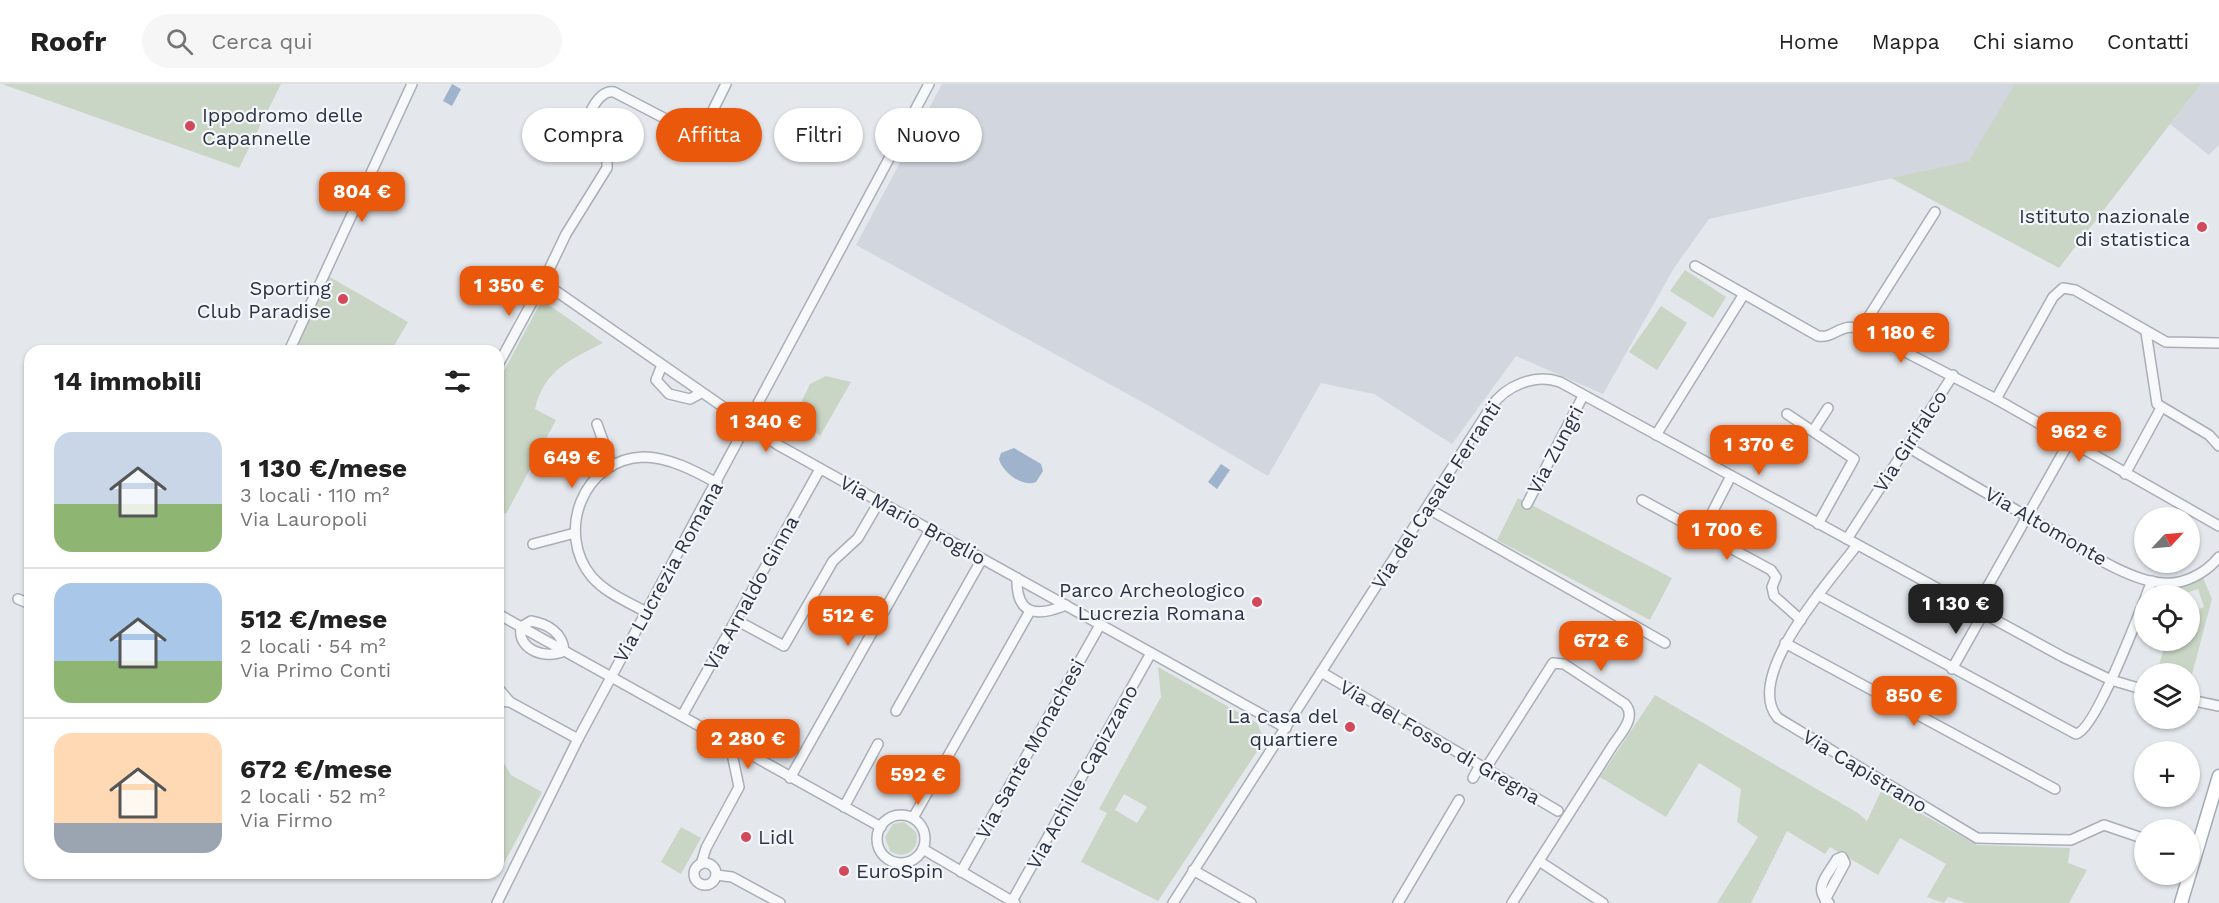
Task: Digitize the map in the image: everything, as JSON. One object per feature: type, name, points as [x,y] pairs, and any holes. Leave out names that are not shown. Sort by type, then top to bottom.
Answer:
[{"type":"main road","points":[[2200,836],[2219,776]]},
{"type":"main road","points":[[2200,841],[2219,796]]},
{"type":"main road","points":[[2181,903],[2186,885]]},
{"type":"street","points":[[292,345],[412,84]]},
{"type":"street","points":[[504,354],[566,234],[607,168],[607,155],[583,136],[586,124],[601,95],[613,92],[685,129],[694,130],[708,120],[726,84]]},
{"type":"street","name":"Via Lucrezia Romana","points":[[497,903],[578,739],[929,84]]},
{"type":"street","points":[[1695,266],[1818,336],[1829,336],[1848,326],[1861,329],[1935,212]]},
{"type":"street","name":"Via Mario Broglio","points":[[543,282],[701,393],[820,469],[1286,728]]},
{"type":"street","points":[[1996,399],[2053,297],[2060,290],[2075,290],[2146,332],[2172,344],[2219,343]]},
{"type":"street","points":[[1656,435],[1744,294]]},
{"type":"street","name":"Via Girifalco","points":[[1847,539],[1953,375],[1861,329]]},
{"type":"street","points":[[2146,332],[2155,399],[2161,408],[2209,435],[2219,446]]},
{"type":"street","points":[[662,365],[656,380],[666,391],[676,397],[690,399],[701,393]]},
{"type":"street","points":[[1953,375],[2219,526]]},
{"type":"street","name":"Via del Casale Ferranti","points":[[1173,903],[1491,407],[1502,394],[1526,382],[1550,379],[1560,382],[1979,611],[2111,680],[2134,687]]},
{"type":"street","name":"Via Zungri","points":[[1527,504],[1583,396]]},
{"type":"street","points":[[1813,431],[1828,408]]},
{"type":"street","points":[[2125,474],[2161,408]]},
{"type":"street","points":[[1787,414],[1854,459],[1818,524]]},
{"type":"street","points":[[597,424],[612,466]]},
{"type":"street","points":[[1952,669],[1979,611],[2069,442]]},
{"type":"street","name":"Via Altomonte","points":[[1908,447],[2112,564],[2152,581],[2173,583],[2190,578],[2205,570],[2219,557]]},
{"type":"street","points":[[646,612],[605,589],[592,577],[578,555],[574,533],[578,510],[585,493],[598,476],[612,466],[635,458],[657,458],[675,463],[717,483]]},
{"type":"street","name":"Via Arnaldo Ginna","points":[[682,716],[820,469]]},
{"type":"street","points":[[1702,532],[1731,476]]},
{"type":"street","points":[[1642,500],[1774,572],[1776,579],[1772,589],[1774,596],[1802,620]]},
{"type":"street","points":[[736,620],[784,646],[833,561],[858,538],[879,502]]},
{"type":"street","points":[[1427,508],[1665,643]]},
{"type":"street","points":[[790,778],[930,530]]},
{"type":"street","points":[[533,544],[574,533]]},
{"type":"street","name":"Via Capistrano","points":[[1857,545],[1785,643],[1772,671],[1768,695],[1771,708],[1781,721],[1969,834],[1988,840],[2071,840],[2104,825],[2134,835]]},
{"type":"street","points":[[896,711],[982,559]]},
{"type":"street","points":[[1017,578],[1020,599],[1030,611],[1043,614],[1066,605]]},
{"type":"street","points":[[2150,585],[2152,581]]},
{"type":"street","points":[[1820,596],[2076,734],[2083,732],[2089,723],[2111,680],[2134,625]]},
{"type":"street","points":[[18,599],[24,602]]},
{"type":"street","points":[[913,818],[1030,611]]},
{"type":"street","points":[[504,618],[881,827]]},
{"type":"street","name":"Via Sante Monachesi","points":[[961,872],[1100,625]]},
{"type":"street","points":[[520,627],[522,638],[537,653],[549,656],[564,651]]},
{"type":"street","points":[[1785,643],[2055,789]]},
{"type":"street","name":"Via Achille Capizzano","points":[[1013,902],[1151,653]]},
{"type":"street","points":[[1473,778],[1482,768],[1547,667],[1555,662],[1562,663],[1623,702],[1630,711],[1628,721],[1512,903]]},
{"type":"street","name":"Via del Fosso di Gregna","points":[[1322,672],[1558,811]]},
{"type":"street","points":[[504,695],[510,702],[578,739]]},
{"type":"street","points":[[504,702],[510,702]]},
{"type":"street","points":[[2200,702],[2219,706]]},
{"type":"street","points":[[1269,719],[1273,730],[1273,746]]},
{"type":"street","points":[[701,864],[712,866],[716,875],[713,882],[707,885],[697,882],[694,872],[701,864],[706,848],[739,789],[739,781],[730,755],[730,744]]},
{"type":"street","points":[[843,807],[878,744]]},
{"type":"street","points":[[1398,903],[1459,800]]},
{"type":"street","points":[[895,816],[913,818],[924,833],[923,849],[912,860],[904,862],[893,861],[886,857],[879,847],[878,835],[881,827],[895,816]]},
{"type":"street","points":[[923,849],[1013,902]]},
{"type":"street","points":[[1539,861],[1604,903]]},
{"type":"street","points":[[1193,870],[1251,903]]},
{"type":"street","points":[[716,875],[732,877],[780,903]]},
{"type":"shaded area","points":[[942,84],[2020,84],[1969,161],[1709,219],[1674,268],[1603,394],[1516,356],[1452,444],[1374,394],[1321,383],[1268,476],[1153,408],[856,245],[900,162],[982,162],[982,108],[929,108]]},
{"type":"shaded area","points":[[2201,84],[2219,84],[2219,145],[2209,155],[2170,124]]},
{"type":"green space","name":"Ippodromo delle Capannelle","points":[[2,84],[281,84],[239,168]]},
{"type":"green space","points":[[2015,84],[2201,84],[2059,268],[1891,178],[1969,161]]},
{"type":"green space","points":[[1685,270],[1726,297],[1713,318],[1670,291]]},
{"type":"green space","name":"Sporting Club Paradise","points":[[328,276],[408,322],[395,345],[296,345]]},
{"type":"green space","points":[[542,300],[603,343],[569,361],[552,375],[545,385],[535,409],[556,420],[506,514],[504,513],[504,371]]},
{"type":"green space","points":[[1661,306],[1687,323],[1657,370],[1629,352]]},
{"type":"green space","points":[[826,376],[851,382],[820,436],[805,422],[800,405],[810,384]]},
{"type":"green space","points":[[1518,498],[1672,578],[1650,620],[1497,540]]},
{"type":"green space","points":[[2202,575],[2212,599],[2200,644],[2200,609],[2204,607],[2200,585],[2179,585]]},
{"type":"green space","points":[[2163,651],[2198,651],[2195,663],[2160,663]]},
{"type":"green space","points":[[1158,667],[1257,723],[1263,737],[1260,747],[1158,901],[1081,862],[1107,813],[1099,809],[1161,697]],"holes":[[[1124,794],[1147,807],[1137,823],[1115,810]]]},
{"type":"green space","points":[[1655,695],[1858,813],[1867,821],[1881,791],[1977,845],[2070,848],[2068,863],[2087,870],[2069,903],[1966,903],[1948,897],[1944,903],[1927,897],[1946,864],[1900,838],[1878,875],[1830,847],[1825,854],[1787,831],[1751,903],[1717,903],[1758,837],[1737,822],[1741,789],[1699,763],[1666,817],[1600,777]]},
{"type":"green space","points":[[504,763],[511,775],[542,792],[504,863]]},
{"type":"green space","points":[[904,822],[916,832],[917,838],[914,848],[901,855],[890,851],[885,837],[893,824]]},
{"type":"green space","points":[[681,827],[701,838],[681,874],[661,862]]},
{"type":"water","points":[[452,84],[461,89],[452,106],[443,101]]},
{"type":"water","points":[[1014,448],[1041,464],[1043,471],[1036,482],[1019,481],[1004,469],[999,459],[1001,453]]},
{"type":"water","points":[[1221,464],[1230,470],[1217,489],[1208,482]]},
{"type":"place","name":"Ippodromo delle Capannelle","points":[[190,126]]},
{"type":"place","name":"Istituto nazionale di statistica","points":[[2202,227]]},
{"type":"place","name":"Sporting Club Paradise","points":[[343,299]]},
{"type":"place","name":"Parco Archeologico Lucrezia Romana","points":[[1257,602]]},
{"type":"place","name":"La casa del quartiere","points":[[1350,727]]},
{"type":"place","name":"Lidl","points":[[746,837]]},
{"type":"place","name":"EuroSpin","points":[[844,871]]}]
